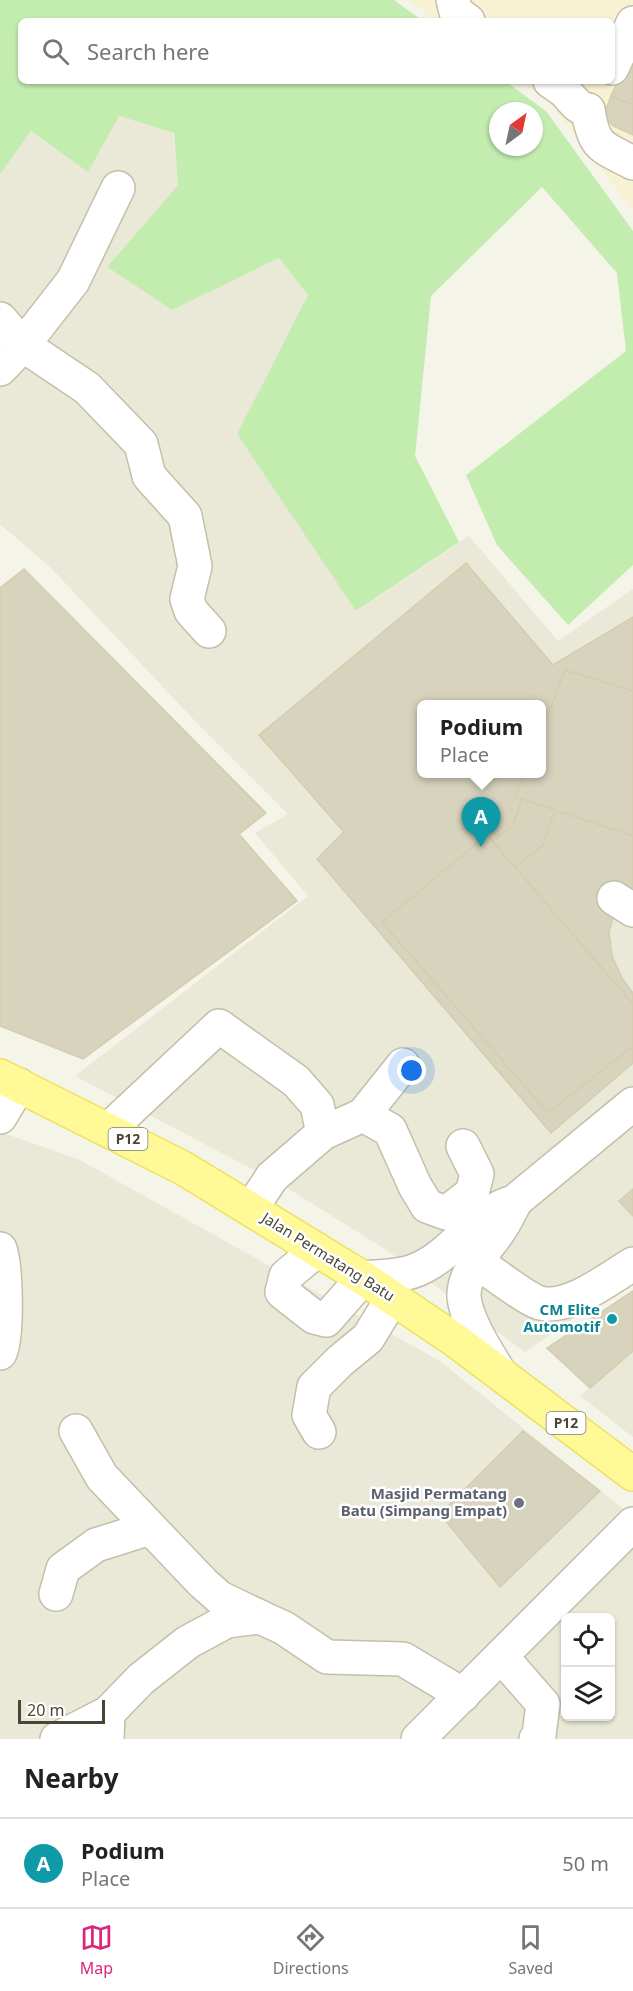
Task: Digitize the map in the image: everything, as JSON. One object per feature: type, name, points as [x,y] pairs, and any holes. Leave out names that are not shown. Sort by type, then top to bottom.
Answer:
[{"type":"main road","name":"Jalan Permatang Batu","points":[[10,1081],[183,1168],[363,1278],[499,1372],[633,1474]]},
{"type":"street","points":[[453,0],[456,12],[464,18]]},
{"type":"street","points":[[615,62],[633,23]]},
{"type":"street","points":[[554,84],[582,109],[588,110],[594,108],[605,84]]},
{"type":"street","points":[[588,110],[590,128],[599,145],[633,163]]},
{"type":"street","points":[[0,369],[23,345],[73,281],[118,188]]},
{"type":"street","points":[[0,319],[23,345],[87,388],[141,444],[149,476],[185,516],[195,566],[187,599],[191,611],[209,631]]},
{"type":"street","points":[[108,1130],[219,1026],[296,1081],[317,1105],[322,1133]]},
{"type":"street","points":[[251,1209],[272,1177],[322,1133],[363,1115],[403,1065]]},
{"type":"street","points":[[0,1117],[10,1081]]},
{"type":"street","points":[[317,1250],[286,1276],[282,1292],[314,1317],[326,1320],[363,1278],[403,1275],[423,1268],[443,1254],[489,1213],[514,1202],[633,1104]]},
{"type":"street","points":[[363,1115],[390,1130],[415,1186],[427,1206],[446,1213],[472,1192],[477,1174],[463,1146]]},
{"type":"street","points":[[499,1372],[479,1339],[464,1297],[468,1279],[501,1228],[514,1202]]},
{"type":"street","points":[[0,1249],[5,1306],[4,1344],[0,1353]]},
{"type":"street","points":[[477,1262],[538,1303],[555,1304],[574,1299],[633,1264]]},
{"type":"street","points":[[319,1432],[309,1415],[314,1387],[368,1338],[393,1297]]},
{"type":"street","points":[[76,1431],[102,1477],[220,1598],[284,1628],[327,1657],[403,1659],[463,1695]]},
{"type":"street","points":[[418,1739],[633,1524]]},
{"type":"street","points":[[56,1594],[63,1569],[96,1545],[150,1528]]},
{"type":"street","points":[[57,1739],[107,1726],[141,1679],[188,1642],[227,1621],[260,1617]]},
{"type":"street","points":[[501,1656],[543,1704],[536,1739]]},
{"type":"shaded area","points":[[409,0],[633,0],[633,210],[550,104],[523,84],[615,84],[615,18],[434,18]]},
{"type":"shaded area","points":[[119,116],[173,133],[178,185],[107,267],[172,310],[279,258],[308,295],[237,434],[357,611],[469,536],[558,641],[633,589],[633,1278],[525,1352],[388,1251],[281,1184],[75,1076],[308,896],[255,833],[288,814],[194,720],[51,568],[0,524],[0,174],[31,131],[88,171]]},
{"type":"shaded area","points":[[0,1132],[78,1159],[440,1361],[633,1517],[633,1739],[0,1739]]},
{"type":"shaded area","points":[[633,1350],[633,1437],[580,1396]]},
{"type":"green space","points":[[0,0],[394,0],[419,18],[18,18],[18,84],[509,84],[534,102],[489,102],[489,156],[543,156],[543,109],[546,111],[633,231],[633,565],[568,625],[497,545],[466,475],[626,351],[617,273],[542,187],[431,296],[415,456],[459,542],[356,611],[237,434],[308,295],[279,258],[172,310],[107,267],[178,185],[174,133],[119,116],[88,172],[31,131],[0,174]]},
{"type":"building","points":[[633,46],[633,105],[611,96]]},
{"type":"building","points":[[611,96],[633,105],[633,135],[613,126],[604,115]]},
{"type":"building","points":[[466,563],[553,665],[633,617],[633,886],[616,908],[609,932],[612,956],[623,980],[633,993],[633,1063],[551,1133],[317,859],[344,832],[259,735]]},
{"type":"building","points":[[24,569],[266,813],[239,834],[297,901],[83,1059],[0,1026],[0,588]]},
{"type":"building","points":[[565,670],[633,691],[633,836],[515,797],[523,778],[546,778],[546,720]]},
{"type":"building","points":[[522,799],[555,810],[543,845],[514,868],[493,841],[513,825]]},
{"type":"building","points":[[487,835],[633,1004],[633,1046],[548,1113],[382,922]]},
{"type":"building","points":[[633,1189],[633,1216],[619,1201]]},
{"type":"building","name":"CM Elite Automotif","points":[[633,1291],[633,1351],[590,1388],[547,1348]]},
{"type":"building","name":"Masjid Permatang Batu (Simpang Empat)","points":[[523,1431],[600,1491],[500,1587],[440,1514]]},
{"type":"place","name":"Podium","points":[[481,847]]},
{"type":"place","name":"CM Elite Automotif","points":[[612,1319]]},
{"type":"place","name":"Masjid Permatang Batu (Simpang Empat)","points":[[519,1503]]}]
